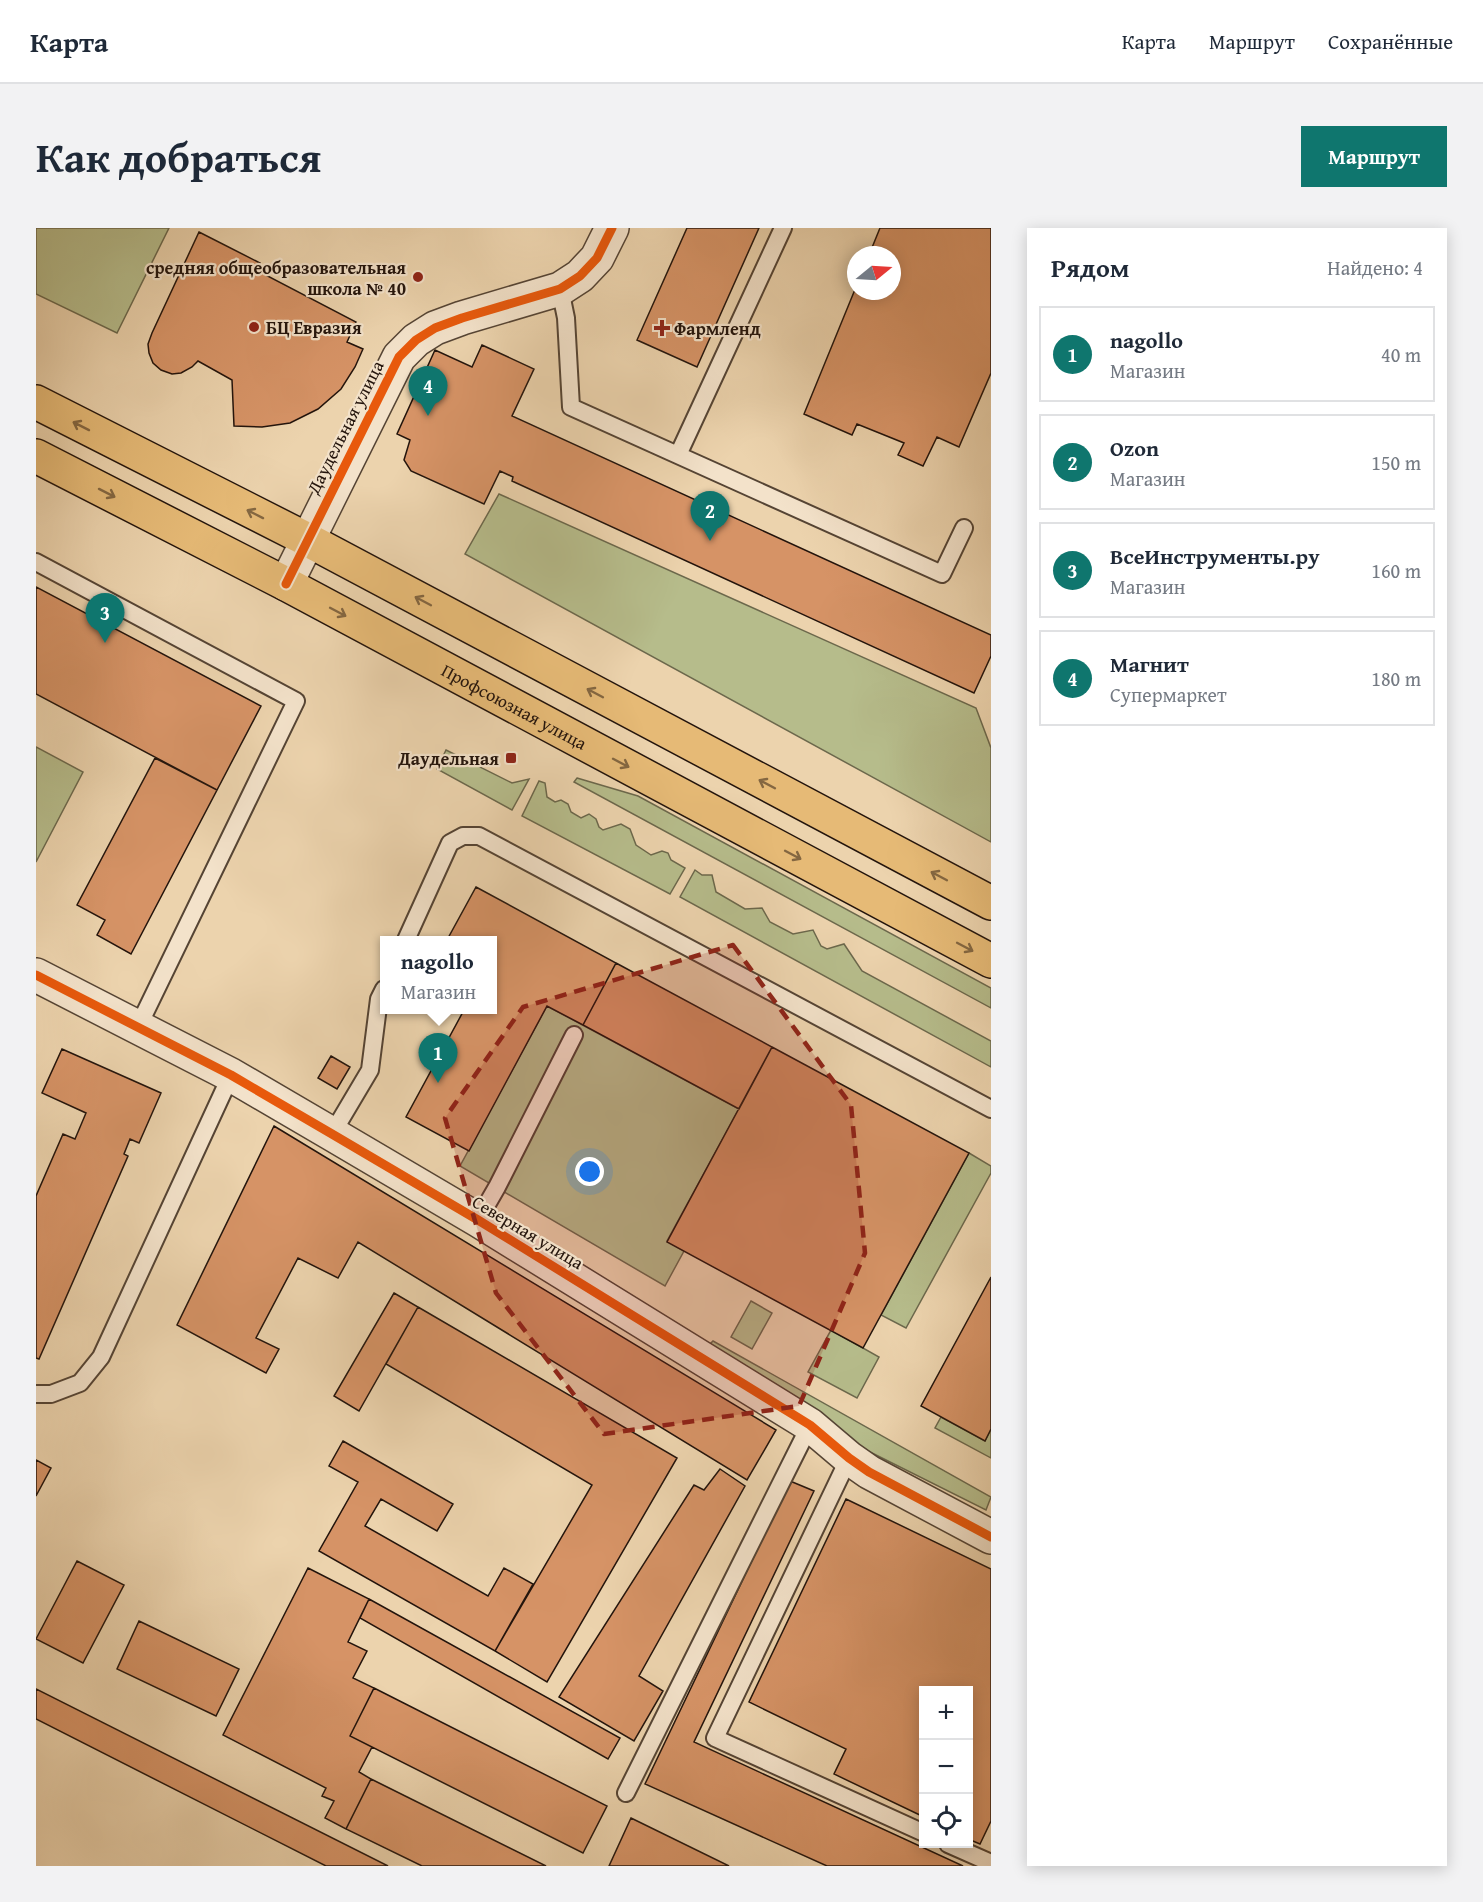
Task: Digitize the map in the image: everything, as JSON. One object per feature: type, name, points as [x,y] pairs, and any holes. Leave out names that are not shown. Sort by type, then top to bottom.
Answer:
[{"type":"main road","points":[[36,402],[308,540],[991,903]]},
{"type":"main road","name":"Профсоюзная улица","points":[[36,456],[286,584],[991,961]]},
{"type":"street","name":"Даудельная улица","points":[[286,584],[399,357],[416,340],[435,328],[560,289],[580,276],[597,258],[612,228]]},
{"type":"street","name":"Северная улица","points":[[36,975],[231,1075],[332,1134],[478,1220],[810,1425],[869,1472],[991,1537]]},
{"type":"lane","points":[[678,455],[783,228]]},
{"type":"lane","points":[[560,289],[566,318],[571,407],[942,574],[964,528]]},
{"type":"lane","points":[[36,562],[296,701],[138,1028]]},
{"type":"lane","points":[[408,936],[450,843],[463,836],[479,836],[991,1109]]},
{"type":"lane","points":[[332,1134],[370,1070],[380,997]]},
{"type":"lane","points":[[478,1220],[574,1035]]},
{"type":"lane","points":[[36,1394],[51,1394],[80,1383],[101,1357],[231,1075]]},
{"type":"lane","points":[[626,1794],[810,1425]]},
{"type":"lane","points":[[849,1458],[715,1738],[919,1831]]},
{"type":"lane","points":[[957,1848],[991,1863]]},
{"type":"highlighted area","points":[[733,945],[851,1105],[865,1253],[799,1406],[604,1434],[496,1293],[445,1118],[523,1007]]},
{"type":"green space","name":"средняя общеобразовательная школа № 40","points":[[36,228],[169,228],[117,333],[36,294]]},
{"type":"green space","points":[[499,494],[976,708],[991,748],[991,842],[465,554]]},
{"type":"green space","points":[[36,747],[83,772],[36,862]]},
{"type":"green space","points":[[446,750],[512,783],[529,779],[512,810],[437,769]]},
{"type":"green space","points":[[577,778],[638,796],[991,988],[991,1008],[574,782]]},
{"type":"green space","points":[[539,781],[545,783],[547,797],[555,802],[561,800],[568,804],[571,812],[581,818],[589,814],[596,819],[603,830],[621,824],[630,829],[636,845],[651,855],[662,851],[668,853],[671,860],[685,868],[670,894],[522,816]]},
{"type":"green space","points":[[695,870],[702,875],[712,875],[716,892],[745,909],[762,908],[770,922],[793,934],[813,930],[821,946],[827,949],[844,944],[862,971],[991,1041],[991,1067],[680,897]]},
{"type":"green space","points":[[547,1006],[739,1109],[667,1241],[684,1251],[665,1286],[460,1166]]},
{"type":"green space","points":[[969,1153],[991,1166],[991,1173],[906,1328],[881,1315]]},
{"type":"green space","points":[[751,1301],[772,1313],[752,1349],[731,1337]]},
{"type":"green space","points":[[831,1330],[879,1357],[857,1398],[808,1372]]},
{"type":"green space","points":[[713,1341],[991,1497],[986,1510],[832,1433],[710,1344]]},
{"type":"green space","points":[[941,1417],[985,1441],[991,1429],[991,1458],[935,1428]]},
{"type":"building","points":[[687,228],[759,228],[697,367],[637,340]]},
{"type":"building","points":[[880,228],[991,228],[991,373],[959,447],[937,437],[923,466],[898,455],[904,443],[857,424],[852,435],[804,414],[851,300],[901,300],[901,246],[873,246]]},
{"type":"building","name":"БЦ Евразия","points":[[199,232],[260,263],[256,270],[356,322],[347,342],[363,349],[341,389],[318,409],[290,423],[262,427],[234,426],[232,380],[198,361],[181,373],[172,374],[161,370],[153,363],[148,344]]},
{"type":"building","points":[[482,345],[534,369],[512,416],[991,635],[991,656],[974,693],[512,481],[513,477],[500,471],[484,504],[411,471],[404,460],[410,440],[397,434],[435,350],[472,367]]},
{"type":"building","points":[[36,587],[261,706],[217,790],[36,694]]},
{"type":"building","points":[[155,758],[217,790],[131,954],[97,935],[105,920],[77,905]]},
{"type":"building","points":[[476,887],[616,963],[583,1025],[547,1006],[469,1151],[406,1117],[462,1014],[497,1014],[497,936],[449,936]]},
{"type":"building","points":[[616,963],[772,1047],[739,1109],[583,1025]]},
{"type":"building","points":[[772,1047],[969,1153],[863,1348],[667,1242]]},
{"type":"building","points":[[62,1049],[161,1093],[139,1143],[130,1139],[124,1154],[128,1156],[39,1359],[36,1358],[36,1196],[63,1134],[75,1139],[86,1113],[42,1093]]},
{"type":"building","points":[[331,1056],[350,1067],[337,1089],[318,1078]]},
{"type":"building","points":[[274,1126],[776,1430],[747,1480],[358,1242],[338,1278],[298,1258],[256,1338],[279,1349],[266,1373],[177,1325]]},
{"type":"building","points":[[991,1277],[991,1429],[985,1441],[921,1406]]},
{"type":"building","points":[[394,1293],[418,1307],[359,1411],[334,1396]]},
{"type":"building","points":[[418,1307],[677,1458],[547,1682],[495,1651],[592,1485],[386,1364]]},
{"type":"building","points":[[343,1441],[453,1504],[437,1531],[381,1499],[365,1526],[488,1596],[504,1568],[533,1584],[495,1651],[319,1551],[358,1482],[329,1466]]},
{"type":"building","points":[[36,1460],[51,1468],[36,1496]]},
{"type":"building","points":[[720,1469],[745,1486],[639,1676],[663,1691],[634,1741],[559,1697],[694,1485],[704,1490]]},
{"type":"building","points":[[790,1481],[814,1491],[694,1742],[919,1846],[919,1848],[924,1848],[963,1866],[827,1866],[645,1784]]},
{"type":"building","points":[[846,1499],[991,1569],[991,1821],[980,1844],[973,1841],[973,1686],[919,1686],[919,1815],[834,1774],[846,1749],[749,1702]]},
{"type":"building","points":[[77,1561],[124,1585],[83,1663],[36,1639]]},
{"type":"building","points":[[308,1568],[369,1599],[348,1642],[367,1651],[353,1678],[374,1688],[350,1736],[372,1747],[359,1772],[371,1779],[346,1829],[325,1818],[334,1801],[322,1796],[326,1788],[223,1735]]},
{"type":"building","points":[[369,1599],[620,1738],[608,1759],[360,1618]]},
{"type":"building","points":[[139,1621],[239,1669],[216,1716],[117,1669]]},
{"type":"building","points":[[374,1688],[607,1806],[583,1853],[350,1736]]},
{"type":"building","points":[[36,1689],[388,1866],[326,1866],[36,1719]]},
{"type":"building","points":[[371,1779],[546,1866],[422,1866],[346,1829]]},
{"type":"building","points":[[631,1818],[729,1866],[609,1866]]},
{"type":"cycle path","points":[[286,584],[399,357],[416,340],[435,328],[560,289],[580,276],[597,258],[612,228]]},
{"type":"cycle path","points":[[36,975],[231,1075],[332,1134],[478,1220],[810,1425],[869,1472],[991,1537]]},
{"type":"place","name":"средняя общеобразовательная школа № 40","points":[[418,277]]},
{"type":"place","name":"БЦ Евразия","points":[[254,327]]},
{"type":"place","name":"Фармленд","points":[[662,328]]},
{"type":"place","name":"Магнит","points":[[428,416]]},
{"type":"place","name":"Ozon","points":[[710,541]]},
{"type":"place","name":"ВсеИнструменты.ру","points":[[105,643]]},
{"type":"place","name":"Даудельная","points":[[511,758]]},
{"type":"place","name":"nagollo","points":[[438,1083]]}]
